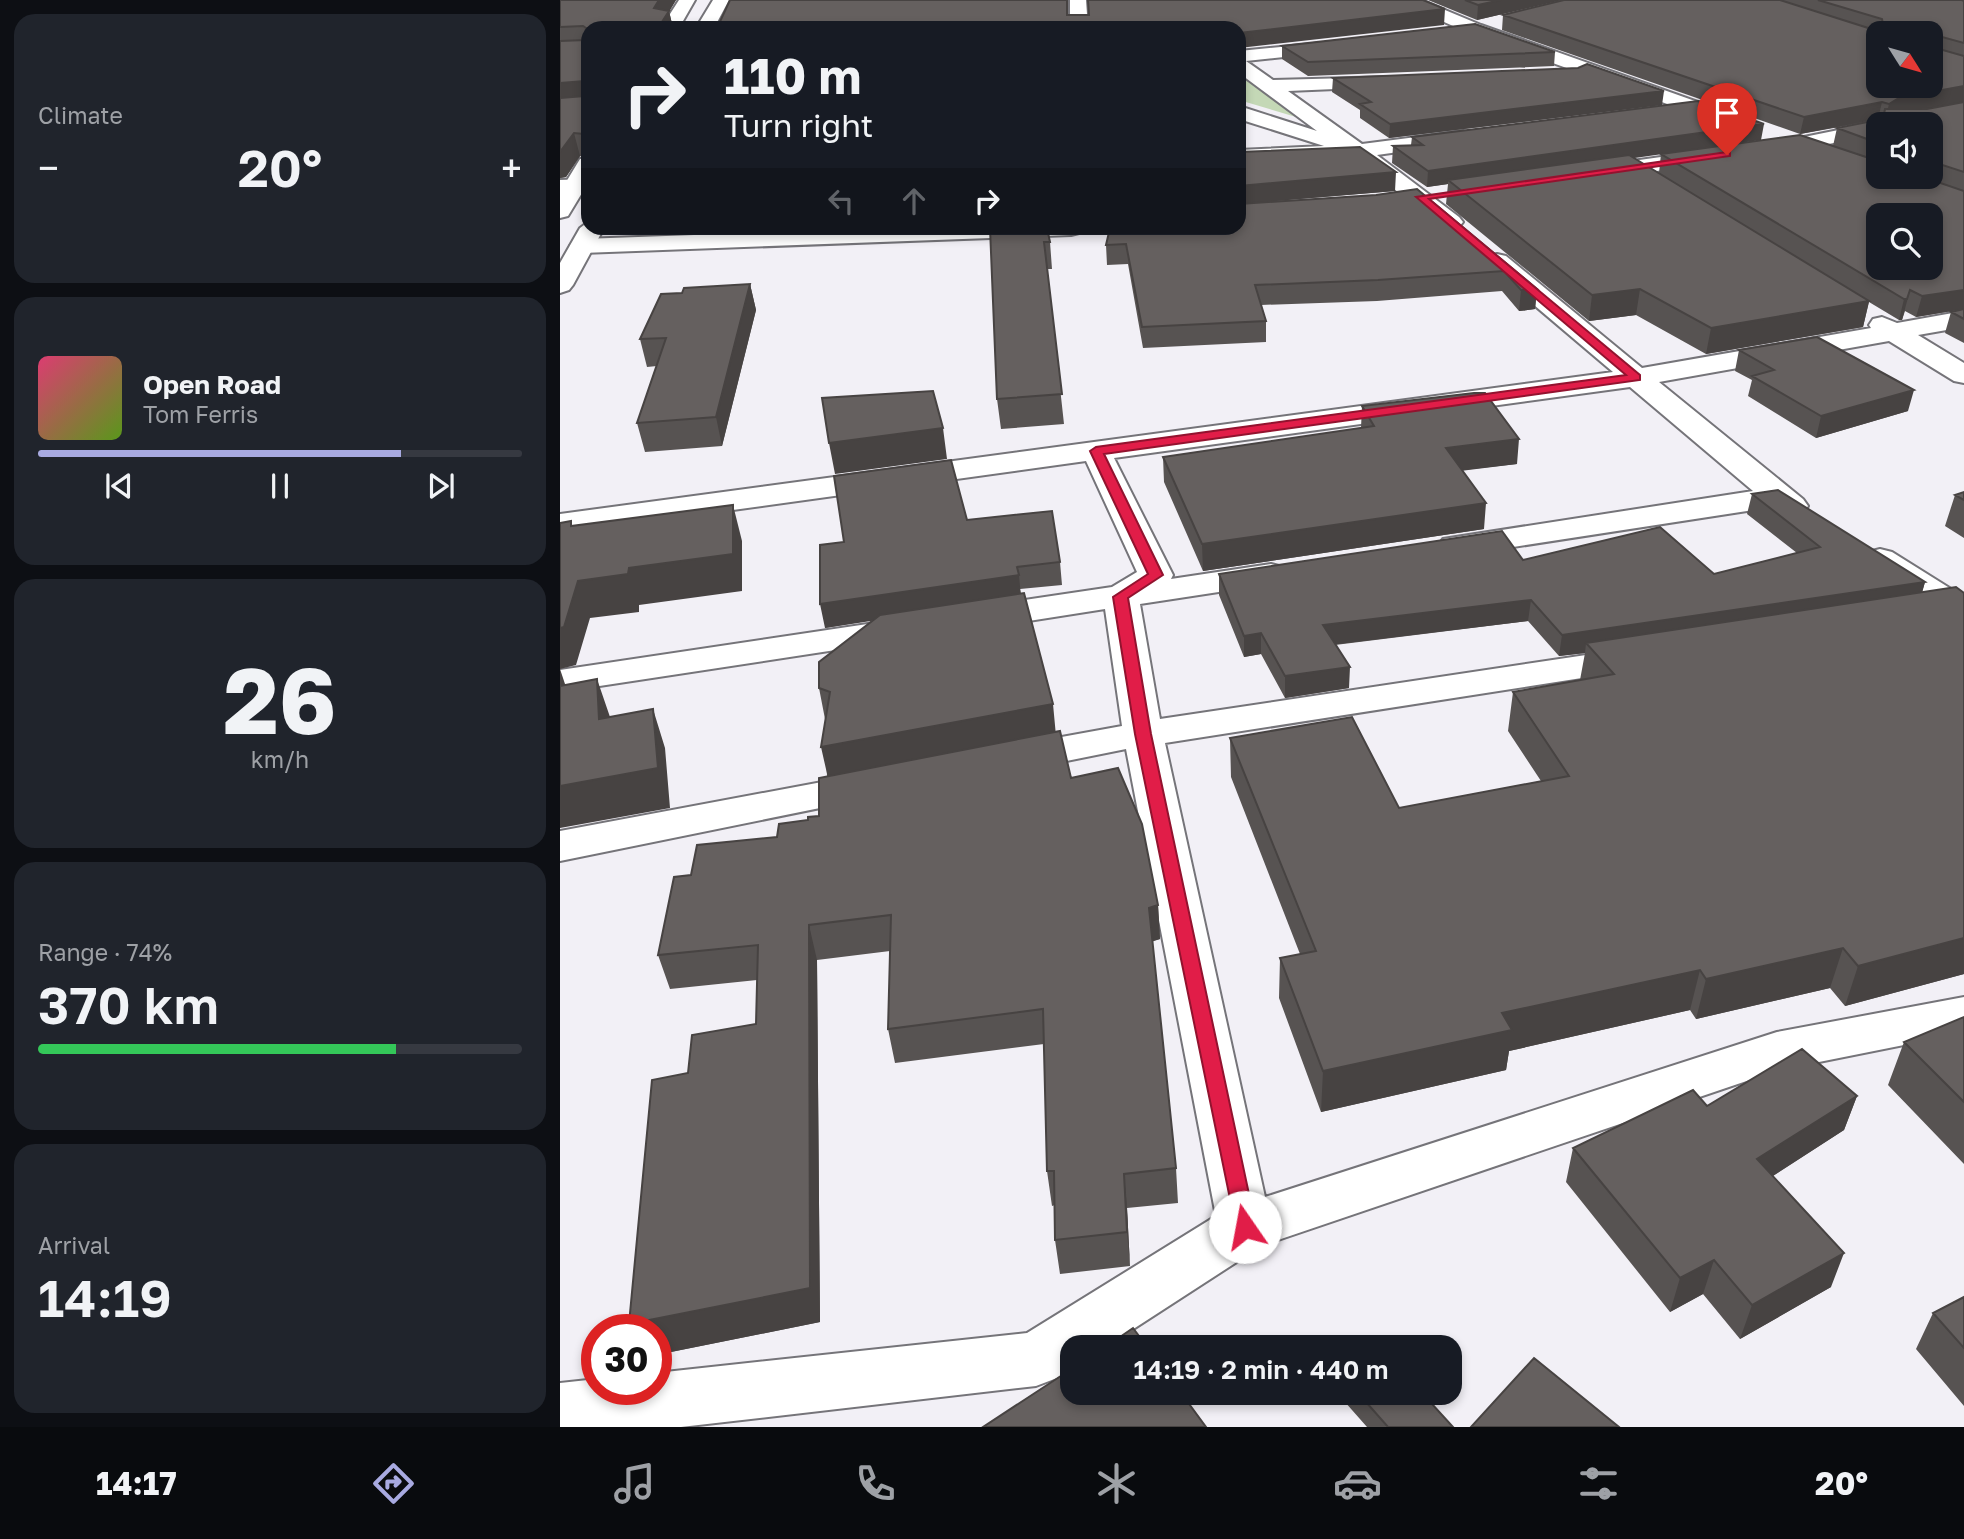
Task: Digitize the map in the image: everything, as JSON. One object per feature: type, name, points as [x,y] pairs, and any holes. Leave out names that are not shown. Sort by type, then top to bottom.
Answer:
[{"type":"street","points":[[674,21],[687,0]]},
{"type":"street","points":[[709,21],[721,0]]},
{"type":"street","points":[[1078,0],[1080,21]]},
{"type":"street","points":[[1407,0],[1475,29],[1839,158]]},
{"type":"street","points":[[1434,34],[1475,29],[1501,22]]},
{"type":"street","points":[[1246,56],[1354,44]]},
{"type":"street","points":[[1246,69],[1357,151],[1434,196],[1477,245],[1779,497],[1813,518]]},
{"type":"street","points":[[1542,75],[1597,72]]},
{"type":"street","points":[[1270,86],[1406,80]]},
{"type":"street","points":[[1657,113],[1698,108]]},
{"type":"street","points":[[1246,114],[1357,151]]},
{"type":"street","points":[[1578,175],[1799,144],[1866,130]]},
{"type":"street","points":[[1246,156],[1357,151],[1480,135]]},
{"type":"street","points":[[1630,168],[1664,189]]},
{"type":"street","points":[[560,211],[574,186]]},
{"type":"street","points":[[1387,202],[1434,196]]},
{"type":"street","points":[[563,275],[587,237],[695,235]]},
{"type":"street","points":[[1859,310],[1964,375]]},
{"type":"street","points":[[560,524],[1636,378],[1964,318]]},
{"type":"street","points":[[1096,451],[1156,575],[1121,597]]},
{"type":"street","points":[[1422,551],[1779,497]]},
{"type":"street","points":[[1858,546],[1962,611]]},
{"type":"street","points":[[560,681],[1299,570]]},
{"type":"street","points":[[1121,597],[1143,734],[1245,1227]]},
{"type":"street","points":[[1906,618],[1962,611]]},
{"type":"street","points":[[980,765],[1143,734],[1661,655]]},
{"type":"street","points":[[560,846],[899,781]]},
{"type":"street","points":[[560,1412],[1035,1359],[1245,1227],[1777,1051],[1964,1015]]},
{"type":"green space","points":[[1246,77],[1296,117],[1246,102]]},
{"type":"building","points":[[560,0],[659,0],[654,8],[669,11],[663,21],[581,21],[581,26],[560,27]]},
{"type":"building","points":[[730,0],[1067,0],[1067,15],[1089,15],[1088,0],[1423,0],[1445,9],[1246,32],[1246,21],[720,21]]},
{"type":"building","points":[[1465,0],[1501,0],[1478,5]]},
{"type":"building","points":[[1564,0],[1780,0],[1866,27],[1866,98],[1899,98],[1889,104],[1882,102],[1804,117],[1503,15]]},
{"type":"building","points":[[1818,0],[1962,0],[1964,43],[1943,37],[1943,21],[1882,21]]},
{"type":"building","points":[[1475,24],[1555,52],[1308,62],[1282,46]]},
{"type":"building","points":[[581,40],[581,81],[560,83],[560,41]]},
{"type":"building","points":[[1943,50],[1964,56],[1964,86],[1943,90]]},
{"type":"building","points":[[1587,64],[1664,91],[1390,124],[1360,104],[1371,102],[1333,78],[1578,68]]},
{"type":"building","points":[[581,96],[581,134],[574,133],[560,152],[560,98]]},
{"type":"building","points":[[1698,101],[1764,124],[1428,171],[1393,146],[1423,145],[1412,137]]},
{"type":"building","points":[[1964,102],[1964,172],[1943,165],[1943,112],[1884,112],[1885,109],[1927,109]]},
{"type":"building","points":[[1866,122],[1866,139],[1837,128]]},
{"type":"building","points":[[1800,135],[1866,157],[1866,189],[1943,189],[1943,184],[1964,191],[1964,290],[1922,296],[1910,290],[1907,299],[1904,299],[1872,280],[1943,280],[1943,203],[1866,203],[1866,276],[1661,154]]},
{"type":"building","points":[[1360,147],[1396,172],[1246,185],[1246,152]]},
{"type":"building","points":[[1629,155],[1869,301],[1711,328],[1640,289],[1592,295],[1448,180]]},
{"type":"building","points":[[1417,189],[1537,289],[1521,290],[1504,271],[1255,285],[1266,321],[1142,327],[1126,244],[1106,245],[1108,235],[1246,235],[1246,204],[1376,195]]},
{"type":"building","points":[[990,235],[1048,235],[1050,242],[1044,242],[1062,394],[997,399]]},
{"type":"building","points":[[750,284],[716,417],[637,423],[666,338],[640,339],[661,294],[682,293],[684,288]]},
{"type":"building","points":[[1964,309],[1964,319],[1951,312]]},
{"type":"building","points":[[1817,337],[1914,390],[1821,416],[1752,376],[1774,370],[1739,350]]},
{"type":"building","points":[[933,391],[943,428],[829,443],[822,398]]},
{"type":"building","points":[[1485,393],[1519,439],[1446,448],[1486,503],[1202,544],[1163,457],[1374,426],[1362,406]]},
{"type":"building","points":[[951,460],[967,520],[1052,511],[1060,562],[1017,567],[1019,575],[820,604],[820,545],[844,542],[834,476]]},
{"type":"building","points":[[1778,490],[1925,582],[1562,635],[1531,600],[1323,625],[1350,667],[1285,676],[1261,633],[1244,636],[1219,574],[1502,531],[1523,560],[1660,527],[1714,574],[1820,547],[1752,494]]},
{"type":"building","points":[[1964,492],[1964,500],[1955,495]]},
{"type":"building","points":[[733,505],[733,554],[629,568],[628,574],[578,581],[564,627],[560,628],[560,523],[571,521],[571,526]]},
{"type":"building","points":[[1956,587],[1964,593],[1964,938],[1858,966],[1843,948],[1706,979],[1700,970],[1502,1013],[1512,1030],[1323,1071],[1280,958],[1316,951],[1230,738],[1352,717],[1399,808],[1569,776],[1513,692],[1614,674],[1586,643]]},
{"type":"building","points":[[1024,593],[1053,704],[821,747],[830,692],[819,688],[819,662],[880,615]]},
{"type":"building","points":[[597,679],[599,719],[653,709],[658,768],[560,786],[560,686]]},
{"type":"building","points":[[1060,731],[1071,778],[1118,768],[1142,824],[1158,905],[1149,908],[1176,1168],[1124,1174],[1127,1232],[1055,1240],[1054,1171],[1047,1171],[1043,1009],[888,1029],[891,915],[809,925],[810,1288],[672,1315],[630,1314],[652,1080],[688,1073],[692,1035],[756,1024],[758,945],[658,955],[674,877],[691,875],[697,845],[777,837],[779,824],[819,816],[819,778]]},
{"type":"building","points":[[1964,1017],[1964,1102],[1904,1042]]},
{"type":"building","points":[[1802,1049],[1857,1096],[1757,1159],[1844,1253],[1752,1305],[1714,1260],[1680,1278],[1573,1148],[1693,1090],[1707,1106]]},
{"type":"building","points":[[1964,1297],[1964,1348],[1933,1313]]},
{"type":"building","points":[[1133,1328],[1138,1335],[1123,1335]]},
{"type":"building","points":[[1534,1358],[1619,1427],[1471,1427]]},
{"type":"building","points":[[1060,1377],[1060,1405],[1190,1405],[1206,1427],[983,1427]]},
{"type":"building","points":[[1369,1405],[1433,1405],[1453,1427],[1388,1427]]},
{"type":"route","points":[[1245,1227],[1143,734],[1121,597],[1156,575],[1096,451],[1636,378],[1421,197],[1727,155]]}]
